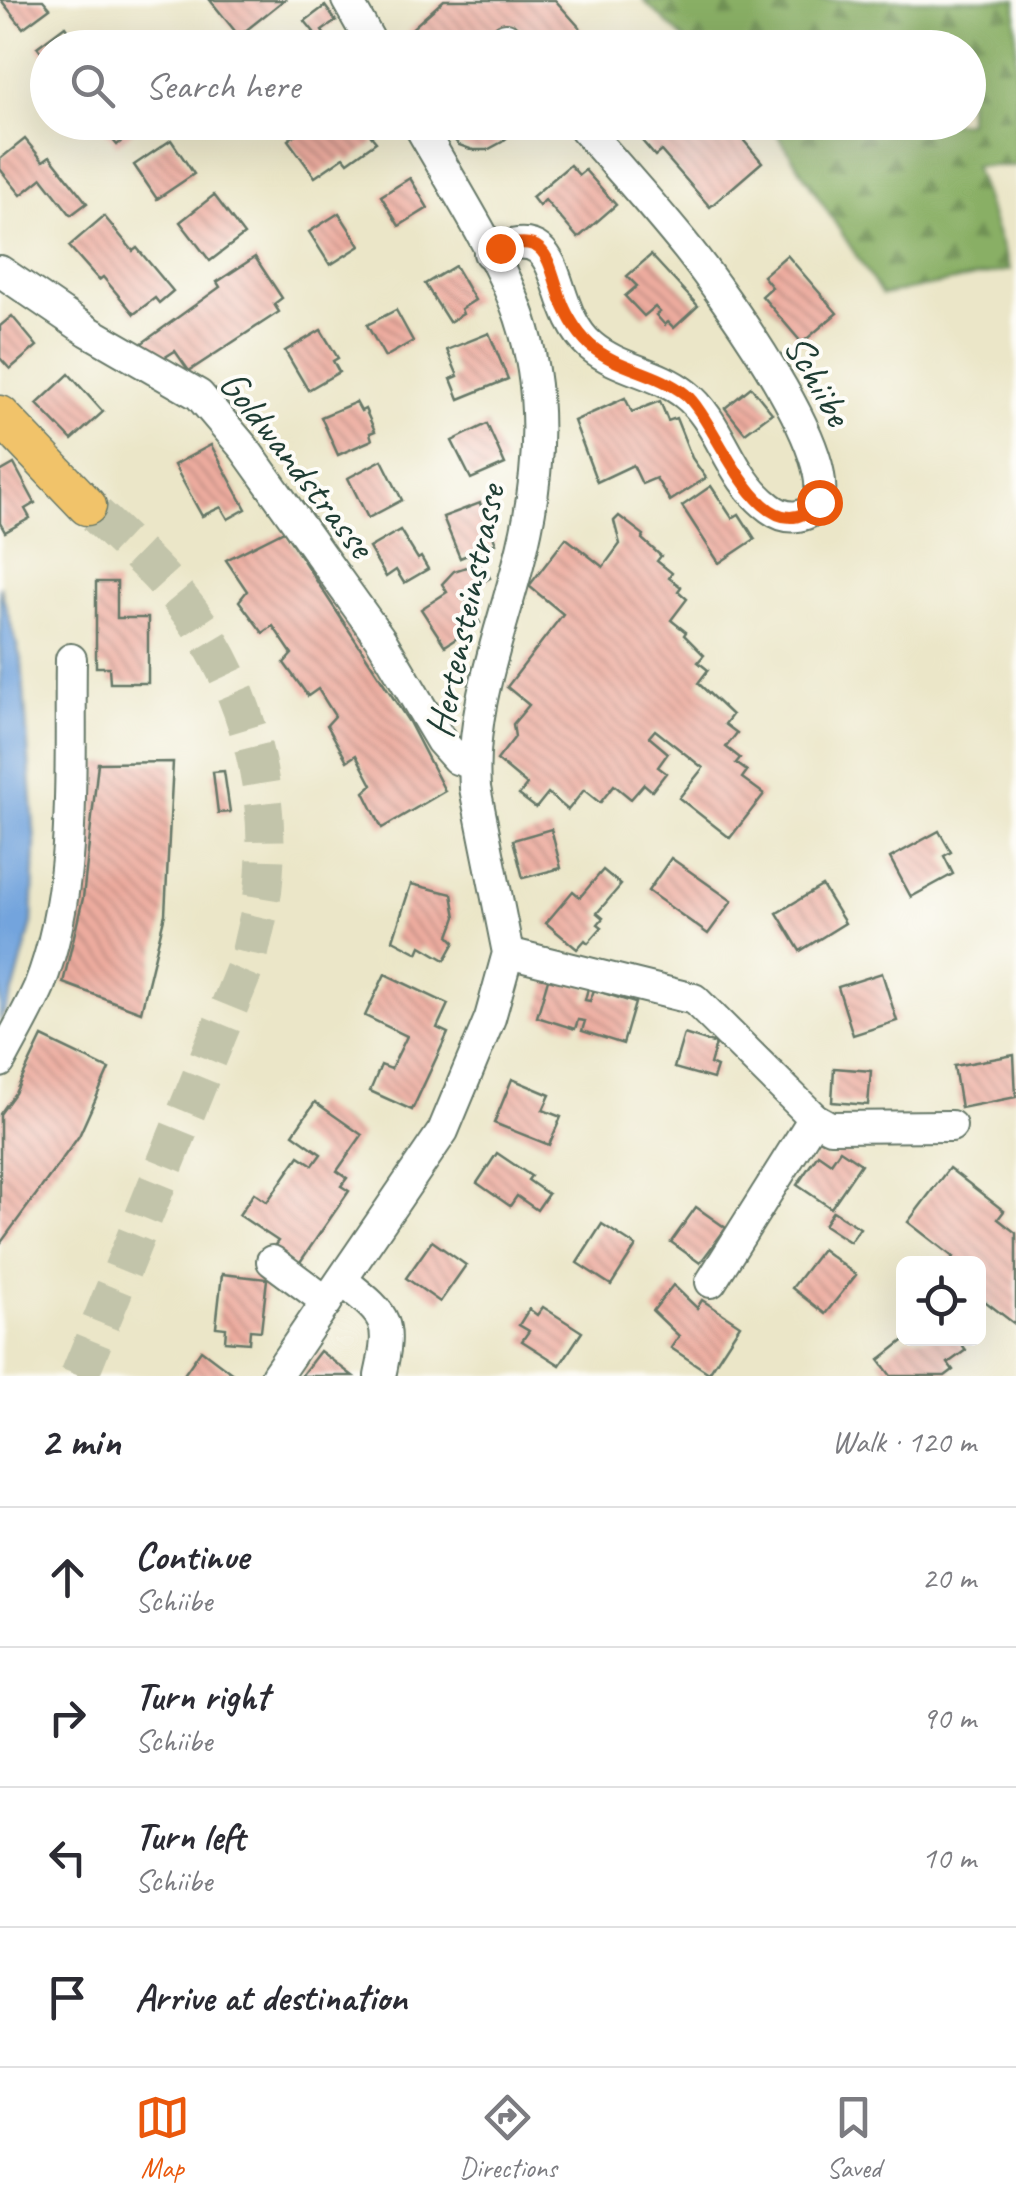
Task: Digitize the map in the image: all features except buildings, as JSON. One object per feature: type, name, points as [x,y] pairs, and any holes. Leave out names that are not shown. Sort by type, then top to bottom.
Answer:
[{"type":"main road","points":[[0,415],[79,498]]},
{"type":"street","points":[[347,0],[364,30]]},
{"type":"street","name":"Hertensteinstrasse","points":[[276,1376],[443,1131],[490,1018],[508,953],[475,788],[474,764],[480,696],[525,538],[536,465],[536,404],[530,356],[518,312],[427,140]]},
{"type":"street","name":"Schiibe","points":[[489,253],[518,242],[532,243],[548,255],[560,298],[591,346],[612,360],[688,395],[741,482],[766,506],[780,515],[796,517],[819,502],[822,482],[813,449],[784,389],[688,250],[594,140]]},
{"type":"street","name":"Goldwandstrasse","points":[[0,271],[88,331],[199,395],[244,448],[380,640],[440,742],[457,759],[474,764]]},
{"type":"street","points":[[0,1062],[39,986],[56,929],[66,865],[71,659]]},
{"type":"street","points":[[508,953],[694,999],[814,1118],[830,1127],[951,1126]]},
{"type":"street","points":[[711,1282],[814,1118]]},
{"type":"street","points":[[272,1261],[377,1308],[387,1333],[380,1376]]},
{"type":"green space","points":[[643,0],[1016,0],[1016,166],[974,166],[1010,270],[882,295],[781,140],[986,140],[986,30],[674,30]]},
{"type":"water","points":[[0,586],[22,663],[35,843],[32,923],[14,989],[0,1022]]},
{"type":"tunnel","points":[[79,1376],[249,958],[263,891],[266,852],[259,774],[250,736],[221,662],[179,598],[87,506]]},
{"type":"route","points":[[500,248],[518,242],[532,243],[548,255],[560,298],[591,346],[612,360],[688,395],[741,482],[766,506],[780,515],[796,517],[819,502]]}]
